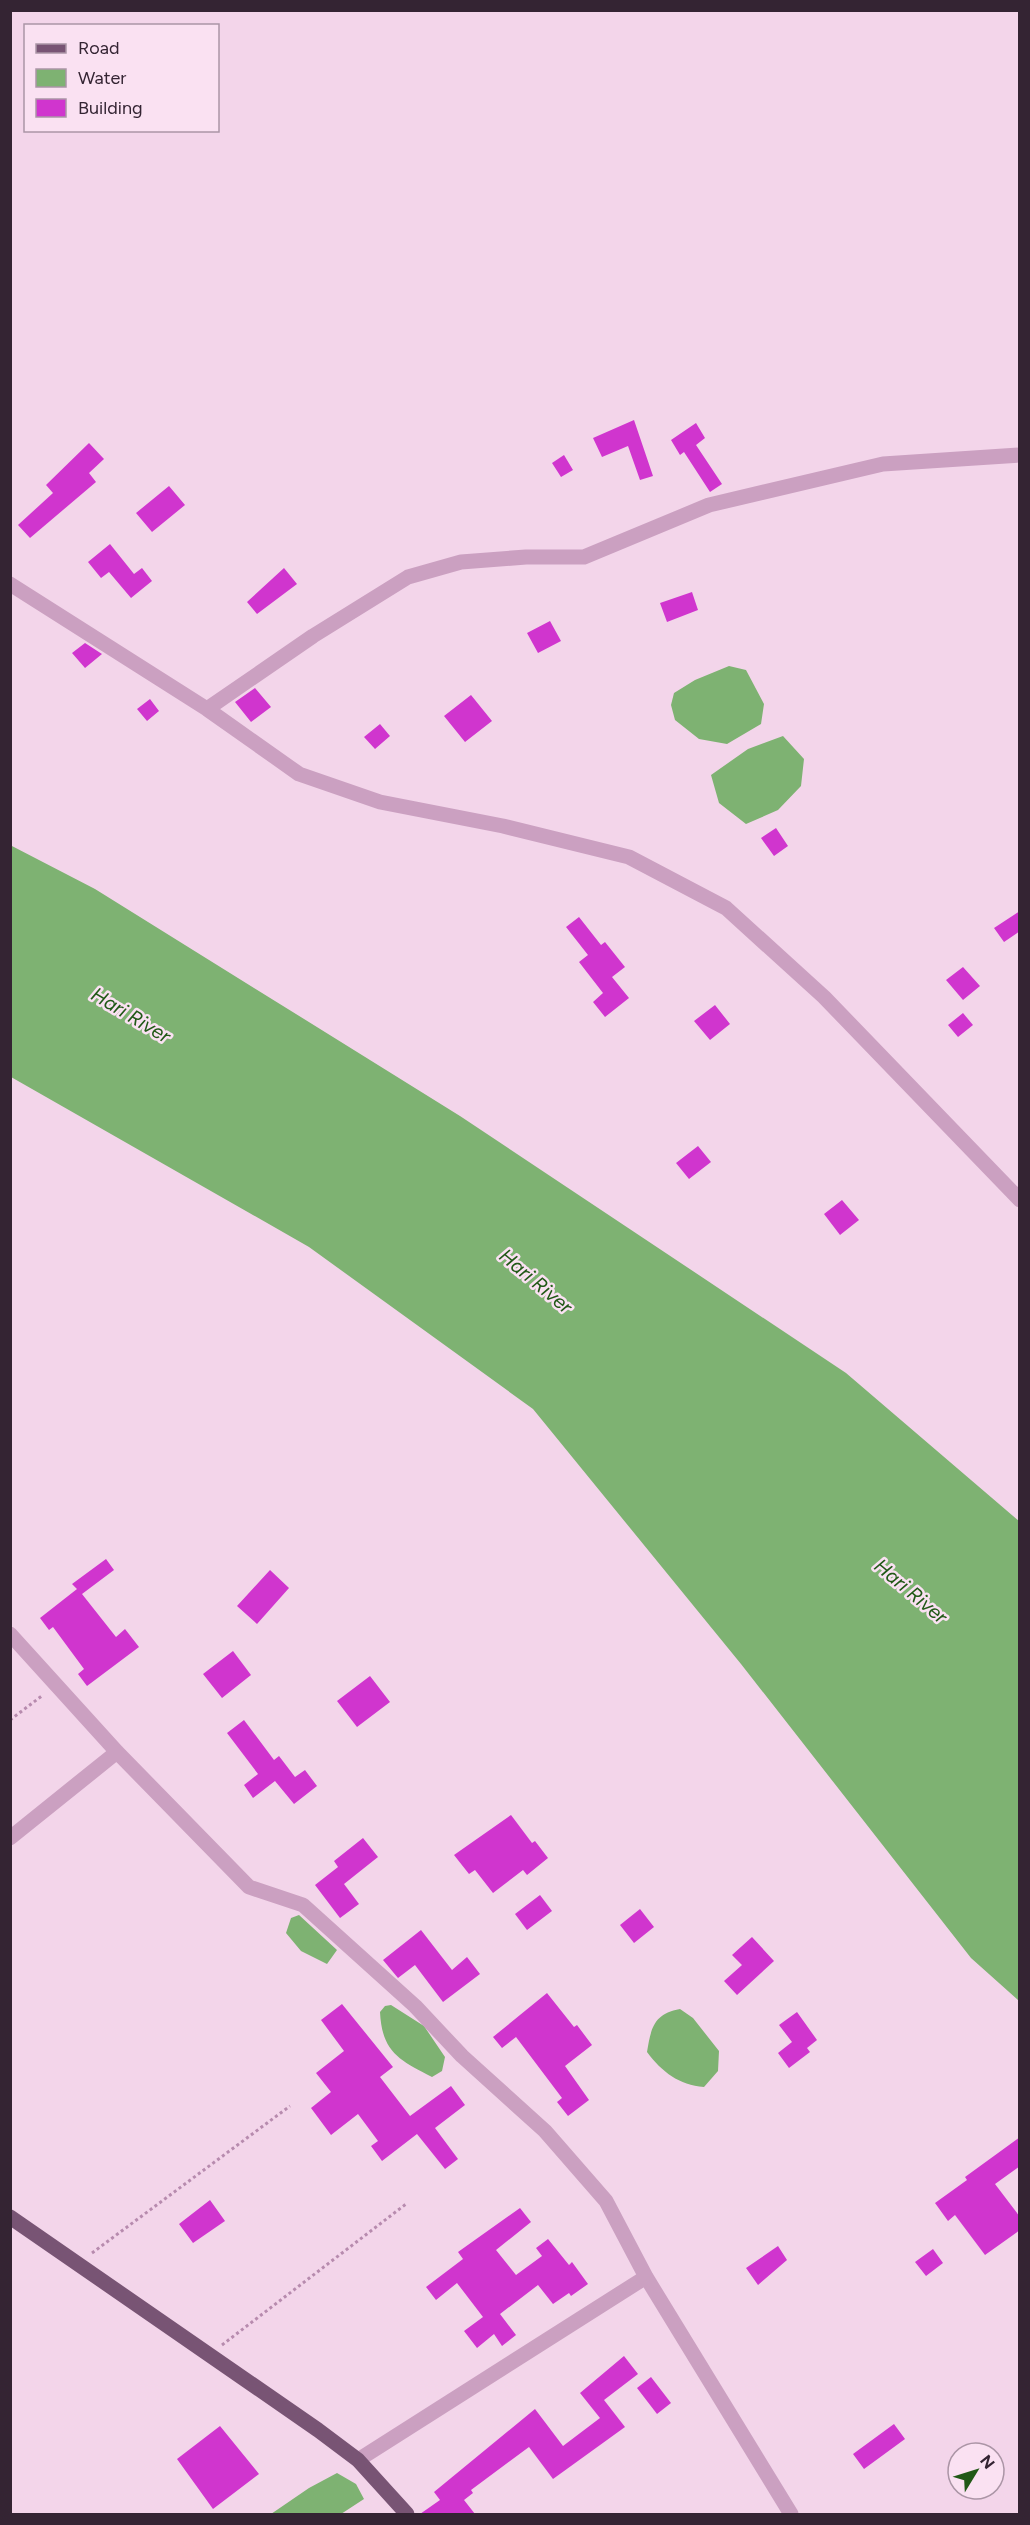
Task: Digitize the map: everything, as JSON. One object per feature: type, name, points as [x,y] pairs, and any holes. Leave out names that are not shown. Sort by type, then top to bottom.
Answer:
[{"type":"main road","points":[[10,2217],[211,2354],[358,2460],[407,2514]]},
{"type":"street","points":[[207,709],[313,636],[408,577],[461,562],[526,557],[584,557],[708,505],[883,464],[1020,455]]},
{"type":"street","points":[[10,584],[207,709],[299,774],[380,802],[503,826],[629,857],[726,908],[824,997],[1020,1200]]},
{"type":"street","points":[[10,1634],[117,1752],[249,1887],[303,1905],[415,2006],[462,2056],[545,2131],[606,2200],[646,2277],[791,2514]]},
{"type":"street","points":[[10,1838],[117,1752]]},
{"type":"street","points":[[358,2460],[646,2277]]},
{"type":"path","points":[[10,1720],[57,1685]]},
{"type":"path","points":[[80,2265],[94,2250],[290,2106]]},
{"type":"path","points":[[211,2354],[406,2204]]},
{"type":"water","points":[[729,666],[746,670],[764,704],[761,724],[727,744],[699,739],[675,720],[671,705],[674,693],[695,680]]},
{"type":"water","points":[[783,736],[804,759],[801,786],[778,810],[746,824],[719,803],[711,775],[748,749]]},
{"type":"water","name":"Hari River","points":[[10,845],[95,889],[460,1116],[846,1373],[1019,1521],[1019,2001],[971,1958],[741,1664],[533,1409],[309,1247],[11,1077]]},
{"type":"water","points":[[299,1915],[337,1950],[327,1964],[301,1951],[286,1933],[291,1918]]},
{"type":"water","points":[[391,2005],[424,2026],[445,2057],[442,2071],[432,2077],[394,2053],[384,2037],[380,2012],[385,2006]]},
{"type":"water","points":[[680,2009],[693,2018],[719,2051],[718,2071],[704,2087],[687,2084],[672,2076],[647,2052],[655,2024],[664,2015]]},
{"type":"water","points":[[337,2473],[356,2484],[364,2499],[341,2514],[271,2514],[309,2488]]},
{"type":"building","points":[[634,420],[653,476],[640,480],[628,446],[602,457],[593,438]]},
{"type":"building","points":[[696,423],[705,438],[696,445],[722,484],[710,492],[684,452],[680,455],[671,440]]},
{"type":"building","points":[[89,443],[104,459],[89,473],[96,482],[30,538],[18,525],[53,493],[46,485]]},
{"type":"building","points":[[564,455],[573,470],[561,477],[552,463]]},
{"type":"building","points":[[169,486],[185,505],[152,532],[136,513]]},
{"type":"building","points":[[110,544],[134,574],[142,568],[152,581],[131,598],[109,572],[101,578],[88,562]]},
{"type":"building","points":[[284,568],[297,584],[257,614],[247,602]]},
{"type":"building","points":[[692,592],[698,610],[667,622],[660,603]]},
{"type":"building","points":[[550,621],[561,641],[538,653],[527,633]]},
{"type":"building","points":[[85,643],[102,654],[85,668],[72,653]]},
{"type":"building","points":[[255,688],[271,707],[251,722],[235,702]]},
{"type":"building","points":[[471,695],[492,721],[465,742],[444,716]]},
{"type":"building","points":[[150,699],[159,711],[147,721],[137,709]]},
{"type":"building","points":[[380,724],[390,736],[375,749],[364,737]]},
{"type":"building","points":[[776,828],[788,846],[774,856],[761,838]]},
{"type":"building","points":[[1020,911],[1020,931],[1004,942],[994,928]]},
{"type":"building","points":[[579,917],[601,945],[605,942],[625,967],[612,977],[629,998],[605,1017],[593,1002],[603,993],[579,962],[588,955],[566,927]]},
{"type":"building","points":[[963,967],[980,986],[963,1000],[946,980]]},
{"type":"building","points":[[715,1005],[730,1024],[710,1040],[694,1021]]},
{"type":"building","points":[[963,1013],[973,1025],[958,1037],[948,1025]]},
{"type":"building","points":[[698,1146],[711,1162],[689,1179],[676,1163]]},
{"type":"building","points":[[842,1200],[859,1220],[840,1235],[824,1214]]},
{"type":"building","points":[[106,1559],[114,1570],[82,1594],[116,1637],[125,1629],[139,1647],[87,1686],[78,1674],[84,1669],[53,1627],[49,1630],[40,1618],[77,1589],[72,1584]]},
{"type":"building","points":[[270,1570],[289,1588],[257,1624],[237,1606]]},
{"type":"building","points":[[233,1651],[251,1675],[222,1698],[203,1674]]},
{"type":"building","points":[[370,1676],[390,1702],[357,1727],[337,1701]]},
{"type":"building","points":[[244,1720],[274,1760],[279,1756],[295,1777],[305,1770],[317,1786],[294,1804],[275,1781],[253,1798],[244,1785],[258,1774],[227,1733]]},
{"type":"building","points":[[511,1815],[532,1843],[535,1841],[548,1858],[527,1875],[523,1870],[493,1893],[475,1870],[469,1874],[454,1855]]},
{"type":"building","points":[[363,1838],[378,1857],[344,1884],[359,1904],[340,1918],[315,1885],[338,1867],[334,1861]]},
{"type":"building","points":[[540,1895],[552,1911],[527,1930],[515,1914]]},
{"type":"building","points":[[640,1909],[654,1927],[634,1943],[620,1925]]},
{"type":"building","points":[[421,1930],[452,1970],[467,1957],[480,1974],[443,2002],[415,1965],[398,1978],[383,1960]]},
{"type":"building","points":[[752,1937],[774,1961],[737,1995],[724,1981],[742,1965],[732,1955]]},
{"type":"building","points":[[547,1993],[574,2027],[577,2025],[592,2045],[565,2066],[589,2100],[568,2116],[557,2102],[562,2098],[516,2037],[502,2048],[493,2037]]},
{"type":"building","points":[[342,2004],[393,2067],[380,2077],[410,2116],[451,2086],[465,2105],[435,2128],[458,2159],[445,2169],[417,2134],[382,2161],[371,2146],[378,2141],[358,2114],[331,2135],[311,2108],[331,2092],[316,2073],[344,2051],[321,2020]]},
{"type":"building","points":[[797,2012],[817,2040],[807,2048],[810,2052],[789,2068],[778,2053],[792,2042],[779,2025]]},
{"type":"building","points":[[1020,2137],[1020,2166],[995,2184],[1020,2217],[1020,2230],[985,2255],[955,2215],[948,2221],[935,2203],[967,2180],[965,2177]]},
{"type":"building","points":[[210,2200],[225,2221],[193,2243],[179,2224]]},
{"type":"building","points":[[520,2208],[531,2222],[496,2250],[516,2275],[542,2256],[536,2248],[548,2239],[569,2265],[572,2262],[588,2284],[571,2296],[569,2293],[553,2304],[538,2285],[500,2314],[516,2335],[502,2346],[494,2334],[477,2348],[464,2331],[483,2317],[457,2283],[436,2300],[426,2287],[463,2259],[458,2252]]},
{"type":"building","points":[[778,2246],[787,2260],[758,2285],[746,2268]]},
{"type":"building","points":[[933,2249],[943,2263],[926,2276],[915,2262]]},
{"type":"building","points":[[624,2356],[638,2374],[604,2400],[625,2427],[553,2479],[529,2447],[471,2490],[473,2493],[464,2500],[475,2514],[420,2514],[440,2500],[434,2492],[535,2409],[563,2446],[600,2418],[580,2393]]},
{"type":"building","points":[[651,2377],[671,2403],[657,2414],[637,2388]]},
{"type":"building","points":[[894,2424],[905,2439],[864,2469],[853,2454]]},
{"type":"building","points":[[220,2426],[259,2474],[213,2509],[177,2459]]}]
